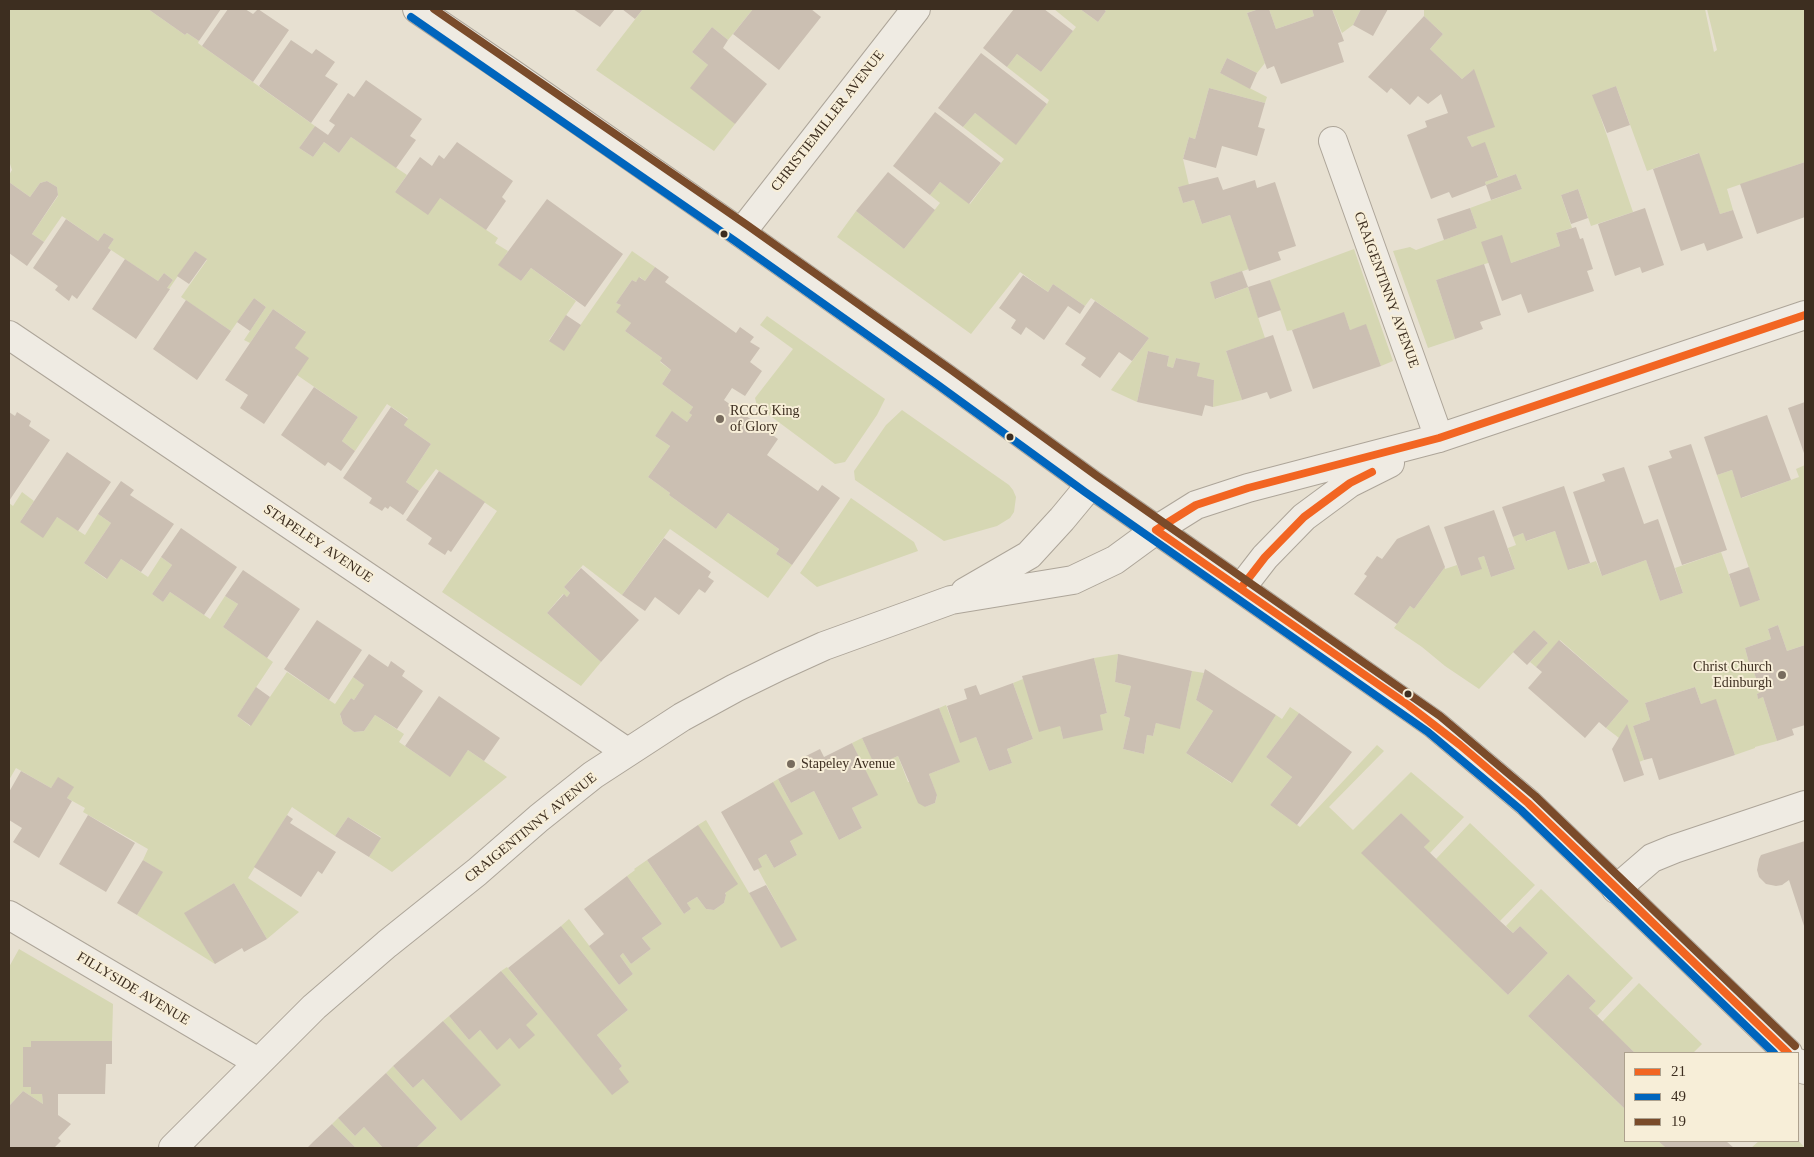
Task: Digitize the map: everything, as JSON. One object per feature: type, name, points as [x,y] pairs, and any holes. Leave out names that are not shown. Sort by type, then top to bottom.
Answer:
[{"type":"street","points":[[417,9],[531,86],[944,377],[1090,484],[1408,705],[1460,745],[1528,803],[1787,1052]]},
{"type":"street","name":"CHRISTIEMILLER AVENUE","points":[[740,233],[916,9]]},
{"type":"street","name":"CRAIGENTINNY AVENUE","points":[[1333,141],[1438,438]]},
{"type":"street","name":"CRAIGENTINNY AVENUE","points":[[951,600],[1073,580],[1115,560],[1156,530],[1196,505],[1248,488],[1438,438],[1805,315]]},
{"type":"street","name":"STAPELEY AVENUE","points":[[9,336],[627,752]]},
{"type":"street","name":"CRAIGENTINNY AVENUE","points":[[1241,588],[1265,557],[1304,517],[1350,483],[1438,438]]},
{"type":"street","name":"CRAIGENTINNY AVENUE","points":[[173,1148],[314,1007],[387,944],[477,872],[538,818],[593,776],[682,717],[735,688],[824,646],[951,600],[1029,555],[1062,519],[1090,484]]},
{"type":"street","points":[[1616,889],[1652,858],[1674,848],[1805,805]]},
{"type":"street","name":"FILLYSIDE AVENUE","points":[[9,915],[258,1062]]},
{"type":"green space","points":[[9,9],[148,9],[185,35],[187,33],[199,41],[198,43],[202,46],[315,126],[299,148],[313,157],[324,142],[339,153],[351,137],[407,175],[395,192],[440,198],[498,238],[495,243],[508,251],[499,265],[521,281],[531,268],[576,301],[549,340],[563,350],[632,251],[655,267],[645,281],[640,277],[636,282],[632,280],[616,303],[621,305],[631,323],[625,331],[662,358],[660,362],[671,370],[662,384],[693,407],[689,413],[692,415],[687,422],[673,412],[655,436],[670,446],[648,477],[670,493],[669,495],[716,529],[728,513],[779,549],[776,554],[792,565],[768,598],[670,529],[622,595],[583,565],[564,587],[570,593],[567,597],[563,594],[547,613],[601,662],[581,686],[442,592],[497,511],[436,469],[419,491],[406,482],[431,444],[404,425],[408,418],[387,404],[355,451],[342,441],[358,417],[297,375],[295,348],[305,331],[273,309],[250,343],[244,340],[266,307],[254,298],[231,331],[181,297],[207,260],[195,251],[169,289],[167,288],[173,280],[164,273],[158,281],[108,248],[114,239],[104,233],[98,241],[62,216],[44,242],[32,234],[58,196],[57,187],[47,181],[40,183],[30,197],[9,182],[9,175],[12,170],[9,161]]},
{"type":"green space","points":[[643,9],[753,9],[728,40],[712,27],[692,52],[708,65],[735,124],[714,151],[596,70]]},
{"type":"green space","points":[[1054,9],[1080,9],[1098,22],[1106,11],[1103,9],[1259,9],[1247,13],[1265,63],[1257,73],[1227,58],[1220,73],[1267,97],[1265,103],[1209,88],[1195,139],[1189,137],[1183,159],[1189,185],[1178,187],[1183,203],[1194,200],[1202,224],[1230,215],[1249,269],[1210,282],[1216,299],[1248,287],[1265,338],[1226,351],[1242,400],[1213,407],[1214,380],[1197,376],[1199,363],[1176,358],[1173,368],[1167,366],[1169,356],[1148,351],[1137,402],[1111,390],[1149,338],[1091,298],[1085,306],[1053,284],[1048,292],[1020,272],[971,334],[837,237],[856,211],[904,249],[940,203],[930,195],[940,182],[970,204],[1004,159],[963,127],[975,113],[1016,144],[1047,104],[1049,100],[1007,67],[1017,54],[1041,72],[1076,27]]},
{"type":"green space","points":[[1269,9],[1312,9],[1314,16],[1276,29]]},
{"type":"green space","points":[[1332,9],[1361,9],[1353,25],[1342,33]]},
{"type":"green space","points":[[1424,9],[1705,9],[1714,52],[1717,50],[1707,9],[1805,9],[1805,162],[1727,189],[1733,210],[1720,214],[1698,153],[1647,171],[1616,86],[1593,95],[1633,212],[1591,226],[1578,189],[1561,195],[1572,228],[1556,233],[1560,246],[1511,263],[1488,263],[1436,280],[1455,339],[1428,348],[1393,251],[1410,247],[1416,250],[1477,228],[1470,208],[1522,189],[1516,174],[1486,185],[1485,182],[1498,176],[1485,143],[1472,147],[1467,137],[1494,127],[1473,70],[1462,79],[1430,49],[1443,34],[1424,16]]},
{"type":"green space","points":[[1354,249],[1393,361],[1381,366],[1366,325],[1350,330],[1344,313],[1287,331],[1270,280]]},
{"type":"green space","points":[[767,316],[885,399],[877,415],[845,462],[835,464],[757,406],[755,398],[793,349],[760,325]]},
{"type":"green space","points":[[902,410],[1009,485],[1016,497],[1014,512],[1010,518],[997,526],[944,541],[855,480],[854,471],[886,425]]},
{"type":"green space","points":[[1805,465],[1805,645],[1787,651],[1778,625],[1768,629],[1771,639],[1745,648],[1749,663],[1746,665],[1748,668],[1752,667],[1761,692],[1757,694],[1758,698],[1763,697],[1777,741],[1735,755],[1716,700],[1701,704],[1695,687],[1645,703],[1650,720],[1633,726],[1644,760],[1639,762],[1619,738],[1606,728],[1629,701],[1560,640],[1536,667],[1530,662],[1548,643],[1534,630],[1479,689],[1394,628],[1410,606],[1414,609],[1445,567],[1445,569],[1457,565],[1461,576],[1481,569],[1478,558],[1484,556],[1491,577],[1515,569],[1508,548],[1516,545],[1513,537],[1523,533],[1527,541],[1555,531],[1569,570],[1596,561],[1602,576],[1646,560],[1660,601],[1683,593],[1675,568],[1721,552],[1740,606],[1760,600],[1717,475],[1732,470],[1742,498],[1799,477],[1796,469]]},
{"type":"green space","points":[[22,492],[34,501],[20,522],[57,517],[85,535],[98,514],[111,523],[84,563],[106,579],[121,559],[148,577],[161,557],[172,565],[152,594],[163,602],[170,592],[210,619],[225,596],[238,604],[223,627],[273,662],[237,716],[250,726],[287,672],[335,704],[353,677],[364,685],[354,700],[351,698],[340,715],[343,724],[354,732],[364,731],[375,715],[404,734],[399,742],[449,776],[468,750],[507,777],[392,872],[369,857],[381,837],[348,817],[335,836],[292,807],[248,878],[299,912],[267,939],[234,883],[185,913],[215,964],[137,915],[162,872],[143,860],[148,849],[83,812],[85,808],[67,798],[73,787],[58,778],[51,788],[16,768],[9,780],[9,503],[13,506]]},
{"type":"green space","points":[[851,498],[914,542],[918,551],[817,587],[800,573]]},
{"type":"green space","points":[[1118,654],[1115,682],[1131,686],[1124,716],[1130,718],[1123,749],[1144,754],[1147,735],[1153,736],[1156,723],[1180,728],[1192,671],[1204,673],[1196,700],[1213,711],[1186,753],[1231,783],[1276,715],[1282,719],[1290,707],[1299,713],[1266,757],[1292,777],[1270,805],[1300,827],[1377,745],[1384,751],[1329,807],[1353,830],[1411,772],[1464,817],[1430,853],[1424,847],[1429,841],[1401,813],[1362,853],[1508,995],[1548,953],[1520,926],[1513,933],[1506,926],[1541,889],[1633,978],[1597,1016],[1589,1008],[1596,1001],[1568,974],[1528,1016],[1624,1108],[1624,1142],[1659,1142],[1666,1148],[416,1148],[437,1128],[386,1073],[393,1066],[413,1088],[423,1079],[461,1121],[500,1085],[443,1021],[449,1016],[469,1040],[480,1030],[497,1049],[538,1014],[501,971],[507,967],[612,1094],[619,1069],[622,1066],[597,1035],[628,1010],[561,926],[569,919],[619,985],[633,974],[620,956],[623,953],[631,964],[651,949],[642,938],[662,924],[627,876],[634,869],[647,860],[684,914],[691,909],[687,903],[697,897],[706,909],[714,910],[724,903],[726,895],[698,825],[706,820],[781,947],[796,940],[758,869],[758,859],[766,854],[774,868],[797,855],[790,841],[773,782],[778,779],[791,803],[814,791],[839,840],[862,828],[852,808],[877,795],[852,743],[862,738],[875,765],[898,756],[908,782],[910,782],[925,807],[935,803],[937,796],[929,774],[959,762],[939,708],[946,705],[960,742],[976,737],[989,771],[1012,763],[1007,749],[1033,739],[1013,683],[1023,679],[1060,726],[1063,739],[1100,715],[1107,713],[1094,658]]},
{"type":"green space","points":[[1470,823],[1535,885],[1500,921],[1436,859]]},
{"type":"green space","points":[[19,949],[113,1004],[112,1041],[31,1041],[31,1047],[23,1048],[23,1086],[31,1087],[31,1094],[42,1094],[43,1104],[23,1091],[9,1106],[9,967]]},
{"type":"green space","points":[[1639,983],[1702,1044],[1694,1052],[1634,1052],[1602,1022]]},
{"type":"green space","points":[[338,1118],[355,1136],[364,1127],[383,1148],[356,1148],[332,1124]]},
{"type":"green space","points":[[1799,1141],[1805,1148],[1751,1148],[1758,1142]]},
{"type":"building","points":[[148,9],[221,9],[199,41],[187,33],[185,35]]},
{"type":"building","points":[[228,9],[245,9],[253,14],[258,9],[289,30],[253,82],[202,46]]},
{"type":"building","points":[[573,9],[615,9],[600,27]]},
{"type":"building","points":[[622,9],[643,9],[635,19]]},
{"type":"building","points":[[753,9],[811,9],[821,17],[779,70],[733,34]]},
{"type":"building","points":[[1014,9],[1044,9],[1073,31],[1041,72],[1017,54],[1007,67],[983,48]]},
{"type":"building","points":[[1080,9],[1103,9],[1106,11],[1098,22]]},
{"type":"building","points":[[1259,9],[1269,9],[1276,29],[1314,16],[1312,9],[1332,9],[1344,41],[1338,43],[1344,62],[1281,84],[1274,66],[1267,69],[1247,13]]},
{"type":"building","points":[[1361,9],[1388,9],[1373,36],[1353,25]]},
{"type":"building","points":[[1424,16],[1443,34],[1430,49],[1462,79],[1474,69],[1495,127],[1467,137],[1472,147],[1485,142],[1498,177],[1485,182],[1486,185],[1452,198],[1449,192],[1431,199],[1407,135],[1427,127],[1425,121],[1448,113],[1441,94],[1428,104],[1418,96],[1410,105],[1391,88],[1387,93],[1368,77]]},
{"type":"building","points":[[712,27],[728,40],[723,48],[767,84],[735,124],[690,88],[708,65],[692,52]]},
{"type":"building","points":[[291,40],[312,54],[316,49],[335,62],[325,76],[338,84],[311,123],[259,86]]},
{"type":"building","points":[[981,53],[1047,104],[1016,145],[975,113],[963,127],[938,108]]},
{"type":"building","points":[[1227,58],[1257,73],[1250,89],[1220,73]]},
{"type":"building","points":[[366,80],[422,119],[410,136],[416,140],[396,168],[351,137],[339,153],[324,142],[313,157],[299,148],[315,126],[328,135],[335,125],[329,121],[348,93],[354,97]]},
{"type":"building","points":[[1616,86],[1630,125],[1607,133],[1592,95]]},
{"type":"building","points":[[1209,88],[1265,103],[1258,127],[1265,129],[1257,156],[1222,146],[1216,168],[1183,159],[1189,137],[1195,139]]},
{"type":"building","points":[[935,112],[1001,163],[969,204],[940,182],[930,195],[893,166]]},
{"type":"building","points":[[457,142],[513,181],[502,197],[506,201],[486,230],[440,198],[428,215],[395,192],[420,157],[432,166],[439,155],[444,159]]},
{"type":"building","points":[[1699,153],[1720,214],[1733,210],[1743,238],[1707,251],[1704,243],[1681,251],[1653,169]]},
{"type":"building","points":[[1805,162],[1805,217],[1757,234],[1740,184]]},
{"type":"building","points":[[888,172],[935,210],[904,249],[856,211]]},
{"type":"building","points":[[1516,174],[1522,189],[1491,200],[1486,185]]},
{"type":"building","points":[[1218,177],[1223,190],[1255,180],[1257,188],[1275,182],[1296,246],[1278,252],[1281,260],[1249,271],[1230,215],[1202,224],[1194,200],[1183,203],[1178,187]]},
{"type":"building","points":[[47,181],[57,187],[58,195],[32,234],[44,242],[27,266],[9,253],[9,182],[30,197],[40,183]]},
{"type":"building","points":[[1578,189],[1588,218],[1571,224],[1561,195]]},
{"type":"building","points":[[547,199],[623,254],[585,307],[531,268],[521,281],[498,265]]},
{"type":"building","points":[[1470,208],[1477,228],[1444,240],[1437,219]]},
{"type":"building","points":[[1645,208],[1664,265],[1642,273],[1640,267],[1615,276],[1598,224]]},
{"type":"building","points":[[66,219],[98,241],[104,233],[114,239],[108,248],[111,250],[77,299],[72,295],[69,301],[55,290],[58,286],[33,268]]},
{"type":"building","points":[[1576,227],[1580,239],[1583,238],[1593,269],[1587,271],[1594,291],[1528,313],[1521,294],[1502,301],[1481,242],[1502,235],[1511,263],[1560,246],[1556,233]]},
{"type":"building","points":[[195,251],[207,259],[189,284],[177,276]]},
{"type":"building","points":[[125,259],[158,281],[164,273],[173,280],[167,288],[170,289],[136,339],[92,309]]},
{"type":"building","points":[[1484,264],[1501,315],[1480,322],[1483,329],[1455,339],[1436,280]]},
{"type":"building","name":"RCCG King of Glory","points":[[655,267],[669,277],[665,282],[736,333],[740,327],[754,337],[750,342],[760,348],[750,362],[762,371],[745,396],[732,388],[724,400],[778,439],[767,455],[818,491],[822,485],[840,498],[792,565],[776,554],[779,549],[728,513],[716,529],[669,495],[670,493],[648,477],[670,446],[655,436],[672,411],[687,422],[692,415],[689,413],[693,407],[662,384],[671,370],[660,361],[662,358],[625,331],[631,323],[616,312],[621,305],[616,303],[632,280],[636,282],[639,277],[645,281]]},
{"type":"building","points":[[1242,271],[1248,287],[1215,299],[1210,282]]},
{"type":"building","points":[[1023,275],[1048,292],[1053,284],[1085,306],[1080,314],[1068,306],[1044,340],[1026,327],[1021,335],[1011,328],[1016,320],[999,308]]},
{"type":"building","points":[[1270,280],[1281,310],[1258,318],[1248,287]]},
{"type":"building","points":[[254,298],[266,307],[250,331],[237,322]]},
{"type":"building","points":[[186,300],[231,331],[197,380],[153,349]]},
{"type":"building","points":[[1095,301],[1149,338],[1132,361],[1119,352],[1100,378],[1081,365],[1086,358],[1065,344]]},
{"type":"building","points":[[273,309],[306,332],[295,348],[309,358],[264,424],[240,408],[248,395],[225,380]]},
{"type":"building","points":[[1344,312],[1350,330],[1366,324],[1381,366],[1313,389],[1292,330]]},
{"type":"building","points":[[566,315],[581,325],[564,351],[549,341]]},
{"type":"building","points":[[1273,335],[1292,391],[1270,399],[1267,392],[1242,400],[1226,351]]},
{"type":"building","points":[[1148,351],[1169,356],[1167,366],[1173,368],[1176,358],[1200,363],[1197,376],[1214,380],[1213,407],[1205,405],[1202,416],[1137,402]]},
{"type":"building","points":[[314,387],[358,417],[342,441],[355,451],[341,471],[328,462],[325,466],[281,435]]},
{"type":"building","points":[[1805,402],[1805,456],[1788,408]]},
{"type":"building","points":[[391,407],[408,419],[404,425],[431,444],[406,482],[419,491],[403,515],[390,506],[388,509],[385,507],[382,511],[369,503],[372,498],[343,478]]},
{"type":"building","points":[[9,412],[15,416],[17,412],[31,421],[29,426],[50,440],[9,501]]},
{"type":"building","points":[[1767,415],[1791,480],[1741,498],[1732,470],[1717,475],[1704,437]]},
{"type":"building","points":[[1691,444],[1727,550],[1682,565],[1648,466],[1672,458],[1669,451]]},
{"type":"building","points":[[67,452],[111,482],[78,531],[57,517],[43,538],[20,522]]},
{"type":"building","points":[[1624,467],[1644,524],[1658,519],[1683,593],[1660,601],[1646,560],[1602,576],[1573,492],[1605,481],[1602,474]]},
{"type":"building","points":[[439,471],[485,502],[451,552],[448,550],[445,555],[428,544],[432,538],[406,520]]},
{"type":"building","points":[[121,481],[134,490],[130,495],[174,524],[141,572],[121,559],[107,579],[84,563],[111,523],[98,514]]},
{"type":"building","points":[[1564,486],[1590,563],[1568,570],[1555,531],[1526,541],[1523,533],[1513,537],[1502,507]]},
{"type":"building","points":[[1494,510],[1515,569],[1491,577],[1484,556],[1478,558],[1482,569],[1461,576],[1444,527]]},
{"type":"building","points":[[1429,525],[1445,567],[1414,609],[1410,606],[1397,624],[1354,594],[1367,576],[1364,574],[1377,556],[1382,559],[1397,539]]},
{"type":"building","points":[[181,528],[237,567],[204,615],[170,592],[163,602],[152,594],[172,565],[161,557]]},
{"type":"building","points":[[664,538],[711,572],[708,577],[714,581],[705,593],[699,589],[679,615],[655,597],[645,611],[622,595]]},
{"type":"building","points":[[1749,567],[1760,600],[1740,607],[1729,574]]},
{"type":"building","points":[[581,568],[639,620],[601,662],[547,613],[564,594],[567,597],[570,593],[564,587]]},
{"type":"building","points":[[243,570],[300,609],[267,658],[223,627],[238,604],[225,596]]},
{"type":"building","points":[[317,620],[362,650],[329,700],[284,669]]},
{"type":"building","points":[[1778,625],[1787,651],[1805,645],[1805,725],[1792,729],[1794,735],[1777,741],[1763,697],[1758,699],[1757,694],[1761,692],[1752,667],[1748,668],[1746,664],[1749,663],[1745,648],[1771,639],[1768,629]]},
{"type":"building","points":[[1534,630],[1548,643],[1527,665],[1513,652]]},
{"type":"building","points":[[1559,640],[1629,701],[1606,728],[1599,722],[1585,738],[1528,688],[1542,672],[1536,667]]},
{"type":"building","points":[[369,654],[388,667],[391,661],[405,671],[402,676],[423,691],[397,729],[375,715],[364,731],[354,732],[343,724],[340,714],[351,698],[354,700],[364,685],[353,677]]},
{"type":"building","points":[[1118,654],[1192,671],[1180,729],[1156,723],[1153,736],[1147,735],[1144,754],[1123,749],[1130,718],[1124,716],[1131,686],[1115,682]]},
{"type":"building","points":[[1094,658],[1107,713],[1100,715],[1103,730],[1063,739],[1060,726],[1039,732],[1022,676]]},
{"type":"building","points":[[1205,669],[1276,715],[1232,783],[1186,753],[1213,711],[1196,700]]},
{"type":"building","points":[[1013,683],[1033,739],[1007,749],[1012,763],[989,771],[976,737],[960,743],[947,706],[967,699],[964,689],[976,685],[980,695]]},
{"type":"building","points":[[256,687],[270,697],[251,726],[237,716]]},
{"type":"building","points":[[1695,687],[1701,704],[1716,699],[1735,755],[1659,780],[1652,758],[1644,760],[1633,726],[1650,720],[1645,703]]},
{"type":"building","points":[[439,696],[500,738],[484,761],[468,750],[450,777],[405,746]]},
{"type":"building","points":[[939,708],[960,762],[929,774],[937,795],[935,803],[925,807],[918,803],[898,756],[875,766],[862,738]]},
{"type":"building","points":[[1299,713],[1352,752],[1297,825],[1270,805],[1292,777],[1266,757]]},
{"type":"building","points":[[1627,724],[1644,775],[1624,782],[1612,749]]},
{"type":"building","points":[[852,743],[878,795],[852,808],[862,828],[839,840],[814,791],[791,803],[778,779],[807,764],[804,757],[820,749],[824,757]]},
{"type":"building","points":[[21,771],[51,788],[58,777],[74,787],[67,798],[72,801],[39,858],[13,842],[22,828],[9,820],[9,792]]},
{"type":"building","points":[[773,782],[803,834],[790,841],[797,855],[774,868],[766,854],[758,859],[762,867],[754,871],[721,812]]},
{"type":"building","points":[[1401,813],[1430,841],[1424,847],[1500,921],[1513,933],[1520,926],[1548,953],[1508,995],[1361,853]]},
{"type":"building","points":[[88,815],[135,843],[106,892],[59,864]]},
{"type":"building","points":[[287,815],[293,819],[290,823],[336,852],[322,874],[318,871],[301,897],[254,867]]},
{"type":"building","points":[[348,817],[381,838],[369,857],[335,836]]},
{"type":"building","points":[[698,825],[738,884],[725,893],[724,903],[714,910],[706,909],[697,897],[687,903],[691,909],[684,914],[647,860]]},
{"type":"building","points":[[1805,841],[1805,929],[1789,880],[1782,885],[1766,884],[1759,877],[1757,870],[1761,855]]},
{"type":"building","points":[[143,860],[163,872],[137,915],[117,903]]},
{"type":"building","points":[[627,876],[662,924],[642,938],[651,949],[631,964],[623,953],[620,956],[633,974],[619,985],[589,946],[604,934],[584,909]]},
{"type":"building","points":[[234,883],[267,939],[244,952],[242,948],[215,964],[184,913]]},
{"type":"building","points":[[766,885],[797,940],[781,948],[749,893]]},
{"type":"building","points":[[561,926],[628,1010],[597,1035],[622,1066],[619,1069],[629,1082],[612,1095],[508,968]]},
{"type":"building","points":[[501,971],[538,1014],[526,1025],[535,1035],[519,1049],[510,1038],[497,1050],[480,1030],[469,1040],[449,1016]]},
{"type":"building","points":[[1568,974],[1596,1001],[1589,1008],[1634,1052],[1624,1052],[1624,1108],[1528,1016]]},
{"type":"building","points":[[443,1021],[501,1085],[461,1121],[423,1079],[413,1088],[393,1066]]},
{"type":"building","points":[[31,1041],[112,1041],[112,1064],[106,1064],[105,1094],[58,1094],[58,1115],[71,1124],[58,1138],[61,1141],[54,1148],[9,1148],[9,1106],[23,1091],[43,1104],[42,1094],[31,1094],[31,1087],[23,1087],[23,1047],[31,1047]]},
{"type":"building","points":[[386,1073],[437,1128],[416,1148],[383,1148],[364,1127],[355,1136],[338,1118]]},
{"type":"building","points":[[332,1124],[356,1148],[307,1148],[313,1142]]},
{"type":"building","points":[[1659,1142],[1727,1142],[1734,1148],[1666,1148]]},
{"type":"transit line","name":"19","points":[[434,9],[747,225],[1097,476],[1440,716],[1535,796],[1795,1046]]},
{"type":"transit line","name":"49","points":[[411,17],[735,241],[1085,492],[1428,732],[1521,810],[1773,1052]]},
{"type":"transit line","name":"21","points":[[1156,530],[1196,505],[1248,488],[1439,438],[1805,315]]},
{"type":"transit line","name":"21","points":[[1241,588],[1265,557],[1304,517],[1350,483],[1372,472]]},
{"type":"transit line","name":"21","points":[[1156,530],[1408,705],[1460,745],[1528,803],[1787,1052]]},
{"type":"place","name":"RCCG King of Glory","points":[[720,419]]},
{"type":"place","name":"Christ Church Edinburgh","points":[[1782,675]]},
{"type":"place","name":"Stapeley Avenue","points":[[791,764]]}]
